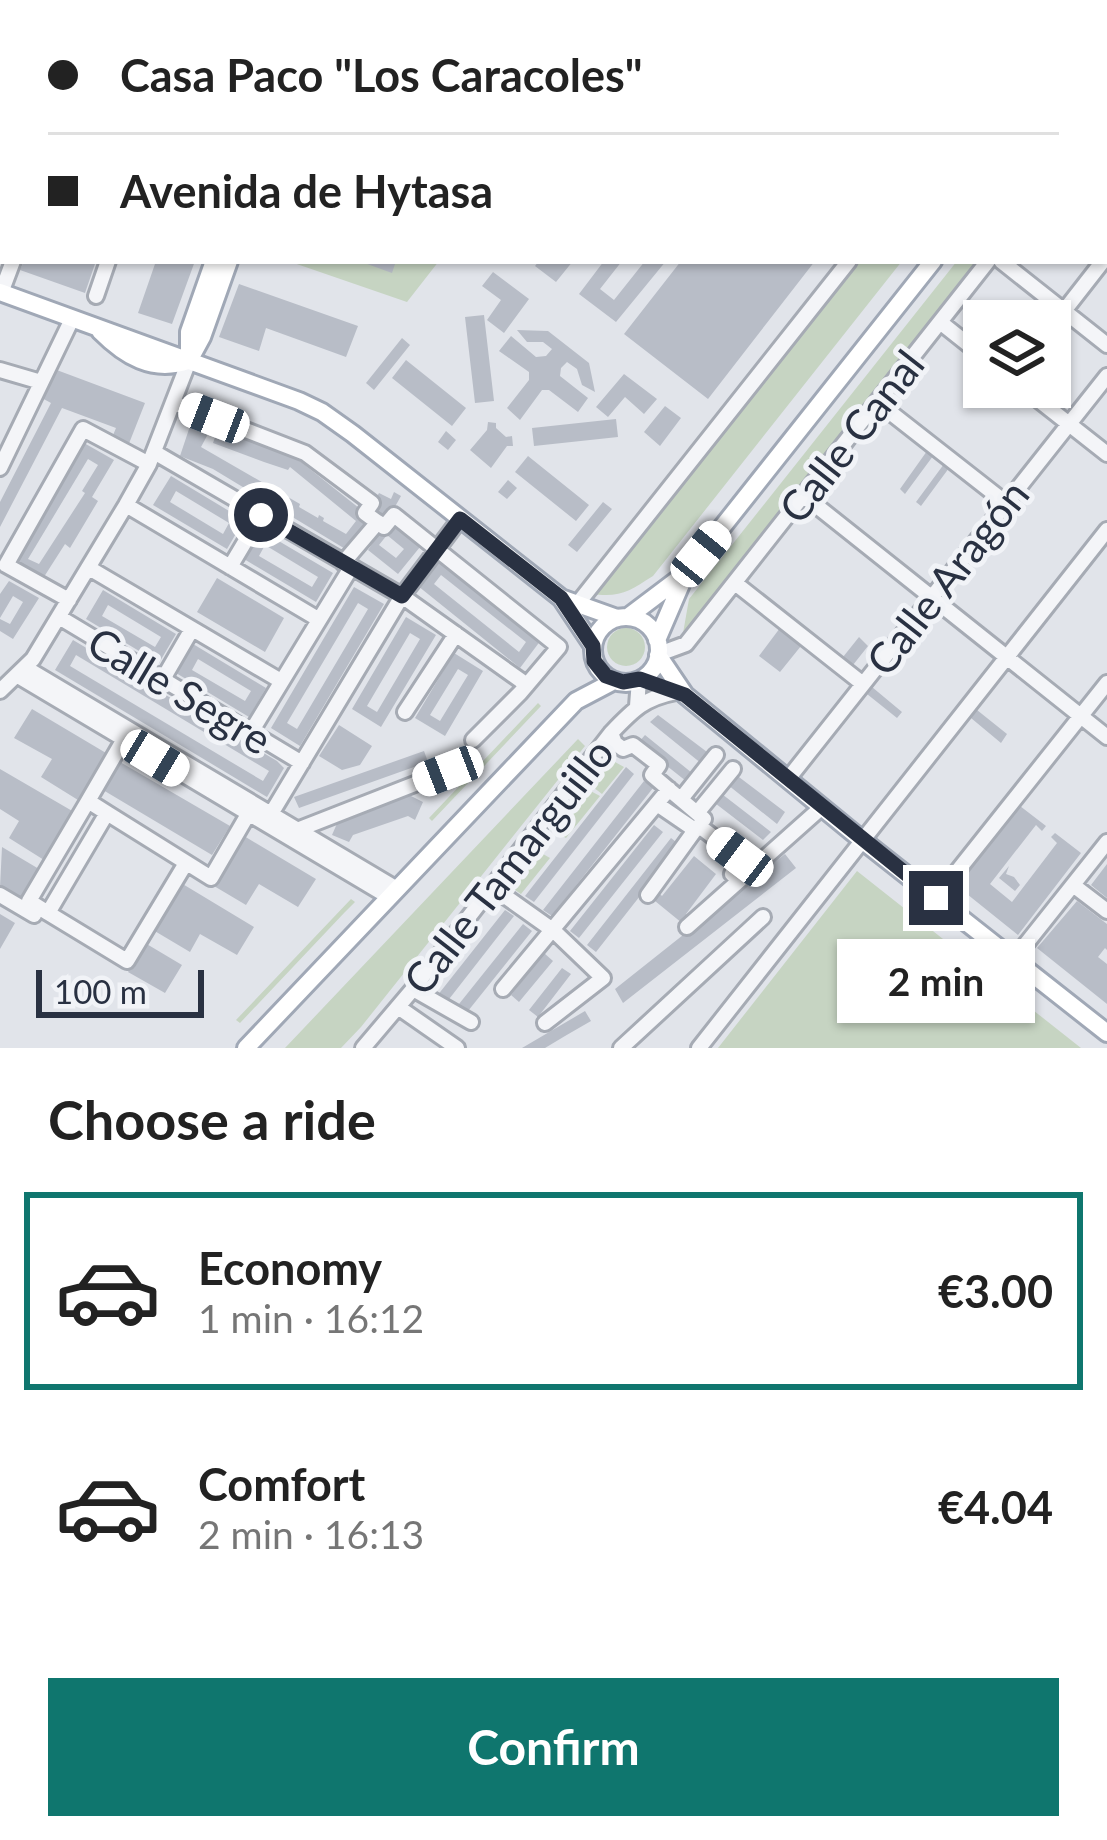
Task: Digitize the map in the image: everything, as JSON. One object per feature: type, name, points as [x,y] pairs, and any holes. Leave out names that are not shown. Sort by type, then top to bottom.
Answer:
[{"type":"main road","points":[[189,361],[189,332],[213,264]]},
{"type":"main road","points":[[189,361],[228,264]]},
{"type":"main road","points":[[576,701],[597,633],[685,574],[931,264]]},
{"type":"main road","points":[[1,292],[322,412],[570,600],[641,620],[651,629],[681,694]]},
{"type":"main road","points":[[640,680],[652,669],[685,574]]},
{"type":"main road","points":[[570,600],[606,676],[614,681],[640,680],[681,694],[1107,1033]]},
{"type":"main road","points":[[246,1048],[576,701],[614,681]]},
{"type":"street","points":[[1,292],[12,264]]},
{"type":"street","points":[[96,296],[107,264]]},
{"type":"street","points":[[570,600],[847,264]]},
{"type":"street","name":"Calle Canal","points":[[658,650],[686,644],[986,264]]},
{"type":"street","points":[[1004,264],[1050,300]]},
{"type":"street","points":[[1071,302],[1101,264]]},
{"type":"street","points":[[1071,317],[1107,345]]},
{"type":"street","points":[[0,468],[72,319]]},
{"type":"street","points":[[940,322],[963,340]]},
{"type":"street","points":[[0,691],[22,672],[126,505],[151,458],[189,361]]},
{"type":"street","points":[[0,370],[41,382]]},
{"type":"street","name":"Calle Aragón","points":[[788,779],[1107,376]]},
{"type":"street","points":[[173,402],[305,453],[372,503],[365,513],[384,526],[394,515],[559,647],[473,740]]},
{"type":"street","points":[[878,402],[1006,503]]},
{"type":"street","points":[[1049,408],[1107,454]]},
{"type":"street","points":[[69,600],[6,565],[83,429],[261,515],[402,596],[527,685]]},
{"type":"street","points":[[803,495],[1107,737]]},
{"type":"street","points":[[126,505],[318,620]]},
{"type":"street","points":[[230,567],[261,515]]},
{"type":"street","points":[[271,814],[402,596],[460,519]]},
{"type":"street","points":[[251,732],[347,565],[377,522]]},
{"type":"street","points":[[699,1048],[1107,530]]},
{"type":"street","points":[[89,568],[280,681]]},
{"type":"street","points":[[735,583],[863,684]]},
{"type":"street","name":"Calle Segre","points":[[58,617],[302,763]]},
{"type":"street","points":[[163,680],[192,629]]},
{"type":"street","points":[[405,712],[456,634]]},
{"type":"street","points":[[22,672],[124,740],[252,809],[271,814],[393,893]]},
{"type":"street","points":[[22,672],[393,893]]},
{"type":"street","name":"Calle Tamarguillo","points":[[374,1045],[398,1007],[611,734],[638,706],[640,680]]},
{"type":"street","points":[[936,898],[1107,683]]},
{"type":"street","points":[[638,706],[656,696],[681,694]]},
{"type":"street","points":[[611,734],[623,749],[634,745],[659,765],[652,775],[675,794],[697,823]]},
{"type":"street","points":[[41,914],[29,901],[124,740]]},
{"type":"street","points":[[503,989],[657,804],[675,794],[716,755]]},
{"type":"street","points":[[648,895],[733,769]]},
{"type":"street","points":[[297,830],[448,771]]},
{"type":"street","points":[[88,801],[211,878],[252,809]]},
{"type":"street","points":[[657,804],[697,823],[755,866]]},
{"type":"street","points":[[688,927],[822,807]]},
{"type":"street","points":[[41,914],[107,812]]},
{"type":"street","points":[[1014,959],[1107,842]]},
{"type":"street","points":[[738,880],[732,874],[740,857]]},
{"type":"street","points":[[0,895],[127,961],[186,863]]},
{"type":"street","points":[[1073,885],[1107,911]]},
{"type":"street","points":[[492,887],[554,931],[603,978]]},
{"type":"street","points":[[622,1048],[763,917]]},
{"type":"street","points":[[545,1023],[616,968]]},
{"type":"street","points":[[413,989],[470,1022]]},
{"type":"street","points":[[398,1007],[458,1048]]},
{"type":"green space","points":[[297,264],[437,264],[407,302]]},
{"type":"green space","points":[[857,264],[900,264],[653,576],[624,592],[591,594]]},
{"type":"green space","points":[[955,264],[980,264],[682,639],[689,599]]},
{"type":"green space","points":[[626,628],[639,634],[645,647],[639,660],[626,666],[613,660],[607,647],[613,634]]},
{"type":"green space","points":[[538,703],[541,706],[432,821],[429,818]]},
{"type":"green space","points":[[578,739],[585,746],[361,1027],[341,1048],[285,1048]]},
{"type":"green space","points":[[606,757],[624,767],[602,794],[589,784]]},
{"type":"green space","points":[[581,786],[600,796],[566,838],[549,829]]},
{"type":"green space","points":[[536,850],[550,858],[521,894],[506,884]]},
{"type":"green space","points":[[857,871],[1081,1048],[718,1048]]},
{"type":"green space","points":[[351,899],[355,902],[240,1023],[236,1020]]},
{"type":"building","points":[[23,264],[95,264],[85,293],[20,270]]},
{"type":"building","points":[[155,264],[194,264],[172,324],[138,313]]},
{"type":"building","points":[[367,264],[395,264],[392,273]]},
{"type":"building","points":[[537,264],[571,264],[556,282]]},
{"type":"building","points":[[602,264],[620,264],[600,289],[614,300],[643,264],[664,264],[616,322],[579,294]]},
{"type":"building","points":[[679,264],[813,264],[708,399],[624,334]]},
{"type":"building","points":[[493,272],[529,299],[504,333],[487,320],[501,300],[482,286]]},
{"type":"building","points":[[239,284],[358,326],[346,357],[266,328],[259,351],[219,337]]},
{"type":"building","points":[[484,315],[494,401],[475,403],[465,317]]},
{"type":"building","points":[[517,330],[548,331],[589,363],[595,392],[582,385],[577,369],[567,362],[561,368],[560,376],[588,398],[578,412],[549,390],[542,390],[520,420],[507,408],[529,380],[529,372],[499,351],[511,336],[536,357],[552,349],[543,342],[527,342]]},
{"type":"building","points":[[402,338],[410,345],[374,390],[366,383]]},
{"type":"building","points":[[406,360],[466,408],[452,426],[392,378]]},
{"type":"building","points":[[54,369],[145,403],[128,446],[111,440],[116,428],[62,408],[0,527],[0,502],[51,403],[40,397]]},
{"type":"building","points":[[624,374],[657,399],[644,414],[625,397],[608,417],[596,407]]},
{"type":"building","points":[[665,406],[681,418],[660,446],[644,432]]},
{"type":"building","points":[[616,419],[618,437],[534,446],[532,428]]},
{"type":"building","points":[[192,420],[296,458],[364,512],[368,523],[347,550],[213,469],[180,456]],"holes":[[[208,434],[215,437],[213,443],[290,467],[356,521],[346,534],[201,447]]]},
{"type":"building","points":[[488,422],[496,423],[506,437],[512,436],[513,446],[507,446],[491,468],[470,450]]},
{"type":"building","points":[[446,431],[456,440],[448,450],[438,442]]},
{"type":"building","points":[[84,443],[114,460],[92,497],[98,501],[70,548],[65,544],[42,580],[13,563]],"holes":[[[88,459],[98,465],[39,564],[28,559]]]},
{"type":"building","points":[[927,451],[933,456],[905,494],[900,489]]},
{"type":"building","points":[[528,456],[589,505],[576,521],[515,472]]},
{"type":"building","points":[[944,464],[949,468],[921,506],[916,502]]},
{"type":"building","points":[[171,476],[244,520],[227,549],[153,505]],"holes":[[[176,491],[229,523],[223,534],[170,502]]]},
{"type":"building","points":[[508,480],[517,488],[507,499],[498,492]]},
{"type":"building","points":[[394,492],[401,496],[387,521],[370,509],[379,493],[391,499]]},
{"type":"building","points":[[603,502],[612,509],[577,552],[568,545]]},
{"type":"building","points":[[390,523],[420,547],[398,574],[368,550],[378,529]],"holes":[[[387,535],[404,549],[396,558],[379,545]]]},
{"type":"building","points":[[260,530],[333,573],[316,602],[244,559]],"holes":[[[265,545],[318,577],[312,587],[259,556]]]},
{"type":"building","points":[[439,560],[541,640],[520,668],[418,586]],"holes":[[[441,575],[526,642],[519,652],[434,584]]]},
{"type":"building","points":[[217,578],[284,618],[265,652],[197,612]]},
{"type":"building","points":[[9,581],[39,598],[13,639],[0,631],[0,619],[10,624],[23,602],[13,596],[0,618],[0,594]]},
{"type":"building","points":[[354,587],[384,604],[300,746],[271,728]],"holes":[[[358,603],[368,609],[297,729],[287,723]]]},
{"type":"building","points":[[103,590],[176,634],[159,663],[86,619]],"holes":[[[108,605],[161,637],[155,647],[102,616]]]},
{"type":"building","points":[[406,617],[436,635],[381,727],[352,709]],"holes":[[[410,633],[420,639],[377,712],[367,706]]]},
{"type":"building","points":[[780,628],[801,646],[780,672],[759,656]]},
{"type":"building","points":[[859,637],[868,646],[853,665],[843,657]]},
{"type":"building","points":[[73,640],[284,768],[267,797],[55,670]],"holes":[[[76,655],[269,771],[263,781],[70,666]]]},
{"type":"building","points":[[193,644],[266,688],[249,717],[176,673]],"holes":[[[198,659],[251,691],[245,701],[192,670]]]},
{"type":"building","points":[[454,653],[483,671],[445,736],[415,718]],"holes":[[[458,669],[468,675],[440,721],[430,715]]]},
{"type":"building","points":[[872,687],[902,712],[897,718],[867,694]]},
{"type":"building","points":[[32,709],[106,753],[78,800],[41,777],[52,759],[14,738]]},
{"type":"building","points":[[977,710],[1007,734],[1001,743],[971,718]]},
{"type":"building","points":[[658,715],[711,755],[702,764],[650,722]]},
{"type":"building","points":[[339,725],[372,746],[360,765],[342,770],[319,756]]},
{"type":"building","points":[[645,735],[697,777],[691,785],[638,743]]},
{"type":"building","points":[[424,751],[428,762],[299,808],[294,797]]},
{"type":"building","points":[[120,762],[230,826],[212,855],[103,790]]},
{"type":"building","points":[[626,767],[634,774],[534,902],[525,896]]},
{"type":"building","points":[[0,769],[74,812],[44,860],[9,838],[19,821],[0,809]]},
{"type":"building","points":[[731,771],[785,812],[777,824],[723,781]]},
{"type":"building","points":[[644,781],[653,788],[552,916],[543,910]]},
{"type":"building","points":[[718,791],[771,832],[763,840],[711,800]]},
{"type":"building","points":[[409,795],[423,802],[415,820],[408,816],[353,835],[349,842],[332,835],[339,819]]},
{"type":"building","points":[[1020,806],[1046,826],[1042,831],[1036,825],[990,884],[1012,902],[1057,843],[1051,837],[1055,833],[1081,853],[1018,935],[957,886]]},
{"type":"building","points":[[654,825],[663,832],[579,938],[570,931]]},
{"type":"building","points":[[244,836],[316,879],[298,907],[259,884],[246,905],[214,886]]},
{"type":"building","points":[[671,838],[680,845],[596,952],[587,945]]},
{"type":"building","points":[[2,847],[39,869],[21,899],[0,887]]},
{"type":"building","points":[[785,854],[796,868],[623,1003],[615,989]]},
{"type":"building","points":[[694,856],[716,874],[682,923],[655,901]]},
{"type":"building","points":[[1107,864],[1107,898],[1091,885]]},
{"type":"building","points":[[1009,866],[1006,874],[1020,885],[1015,891],[999,878]]},
{"type":"building","points":[[181,883],[254,927],[237,955],[200,934],[190,952],[153,930]]},
{"type":"building","points":[[1077,901],[1107,924],[1107,950],[1098,957],[1107,964],[1107,1004],[1037,948]]},
{"type":"building","points":[[505,910],[514,916],[446,1003],[437,996]]},
{"type":"building","points":[[0,914],[15,923],[0,949]]},
{"type":"building","points":[[523,924],[532,931],[464,1016],[455,1009]]},
{"type":"building","points":[[145,943],[182,965],[165,993],[128,972]]},
{"type":"building","points":[[544,953],[553,961],[519,1002],[511,995]]},
{"type":"building","points":[[562,968],[571,974],[538,1017],[529,1010]]},
{"type":"building","points":[[585,1011],[591,1021],[545,1048],[522,1048]]},
{"type":"route","points":[[261,515],[402,596],[460,519],[561,598],[593,646],[594,661],[606,676],[623,682],[640,679],[685,695],[936,898]]}]
